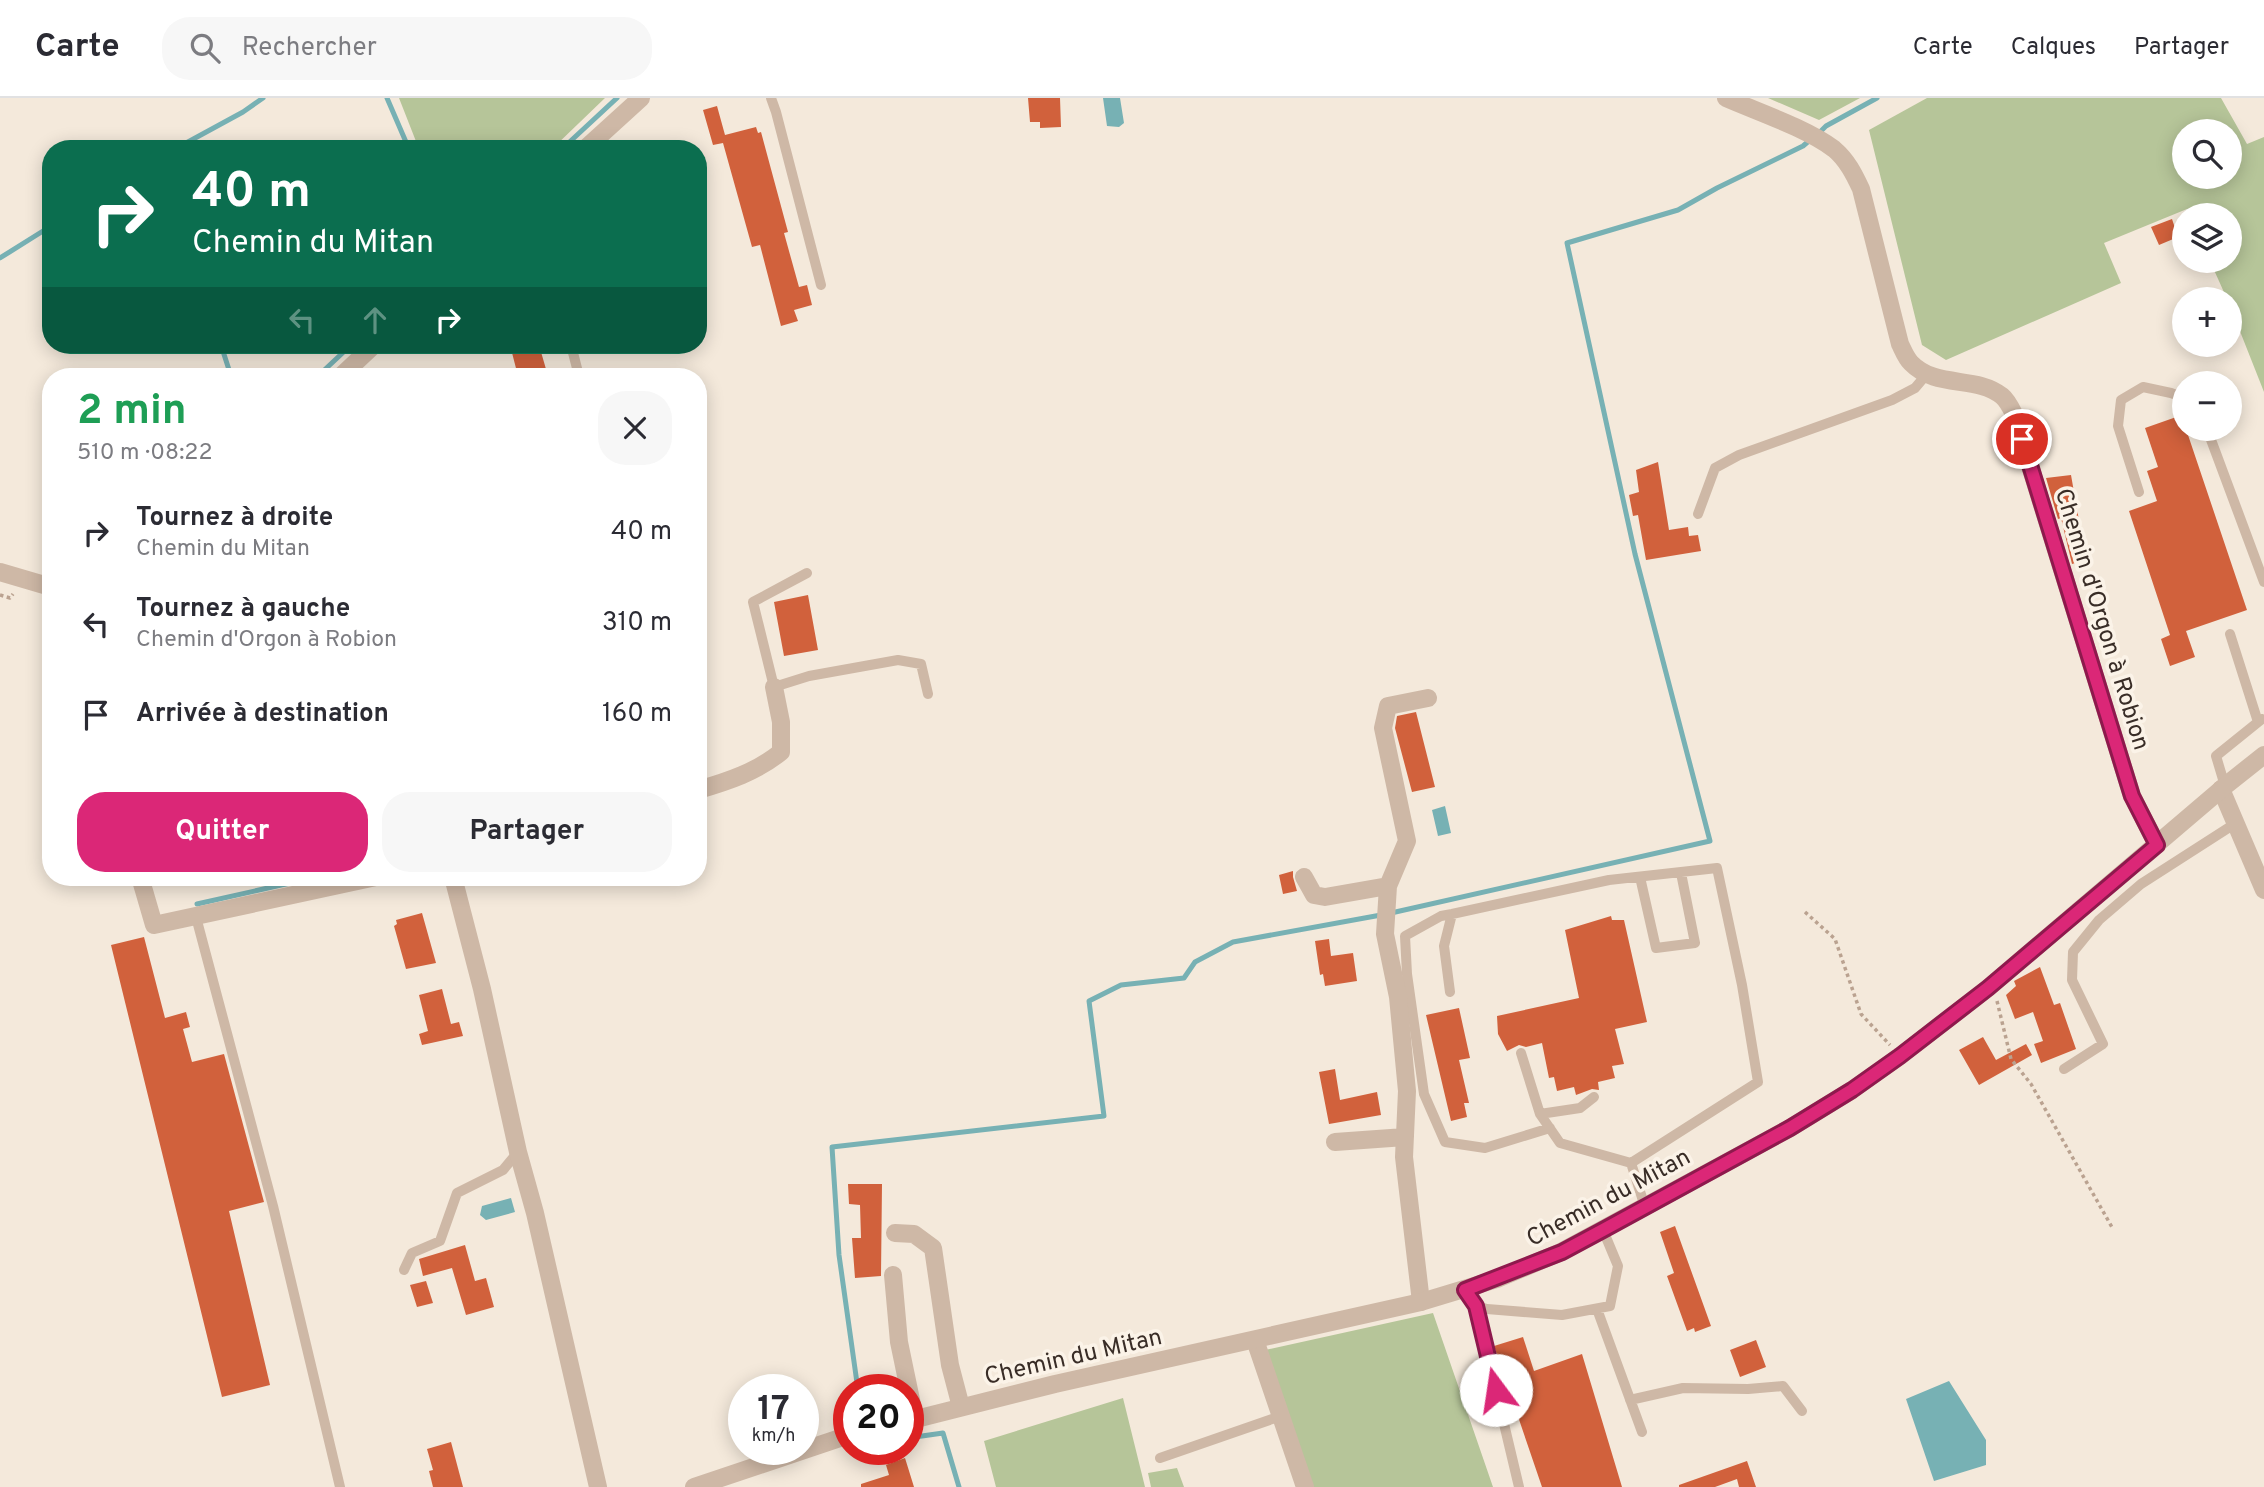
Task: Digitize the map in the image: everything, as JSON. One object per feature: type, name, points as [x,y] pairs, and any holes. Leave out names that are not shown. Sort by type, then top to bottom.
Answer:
[{"type":"street","points":[[594,140],[641,98]]},
{"type":"street","points":[[1726,98],[1808,134],[1834,149],[1852,168],[1861,189],[1900,344],[1910,362],[1926,375]]},
{"type":"street","points":[[350,368],[364,354]]},
{"type":"street","name":"Chemin d'Orgon à Robion","points":[[1926,375],[1952,382],[1986,386],[2004,397],[2014,414],[2132,796],[2157,845]]},
{"type":"street","points":[[0,572],[42,584]]},
{"type":"street","points":[[707,788],[735,780],[767,763],[781,752],[781,722],[774,687]]},
{"type":"street","points":[[1421,1302],[1404,1157],[1407,1091],[1398,997],[1382,965],[1388,886],[1407,841],[1383,728],[1388,706],[1428,698]]},
{"type":"street","name":"Chemin du Mitan","points":[[924,1417],[1068,1381],[1421,1302],[1465,1290],[1562,1252],[1790,1128],[1852,1090],[1988,988],[2264,755]]},
{"type":"street","points":[[2223,788],[2264,890]]},
{"type":"street","points":[[1304,877],[1314,895],[1325,897],[1388,886]]},
{"type":"street","points":[[143,886],[153,925],[336,886]]},
{"type":"street","points":[[455,886],[482,989],[598,1487]]},
{"type":"street","points":[[1335,1142],[1405,1138]]},
{"type":"street","points":[[895,1233],[914,1234],[933,1248],[950,1365],[961,1407]]},
{"type":"street","points":[[893,1275],[904,1374]]},
{"type":"street","points":[[1255,1340],[1305,1487]]},
{"type":"street","points":[[694,1487],[833,1440]]},
{"type":"lane","points":[[771,98],[821,285]]},
{"type":"lane","points":[[1698,514],[1715,468],[1739,455],[1892,400],[1915,388],[1926,375]]},
{"type":"lane","points":[[2139,492],[2118,426],[2121,400],[2143,387],[2172,395]]},
{"type":"lane","points":[[2211,441],[2264,582]]},
{"type":"lane","points":[[807,573],[753,602],[774,687],[809,677],[898,660],[921,664],[928,694]]},
{"type":"lane","points":[[2223,788],[2216,756],[2261,720],[2230,634]]},
{"type":"lane","points":[[2064,1069],[2104,1044],[2072,981],[2073,953],[2099,920],[2141,884],[2236,823]]},
{"type":"lane","points":[[1521,1053],[1540,1114],[1550,1128],[1560,1143],[1631,1163],[1758,1082],[1742,985],[1717,868],[1609,880],[1441,916],[1405,936],[1406,974],[1424,1094],[1444,1142],[1485,1148],[1550,1128]]},
{"type":"lane","points":[[1640,877],[1656,948],[1695,943],[1681,873]]},
{"type":"lane","points":[[1450,992],[1444,946],[1452,914]]},
{"type":"lane","points":[[196,917],[274,1206],[340,1487]]},
{"type":"lane","points":[[1540,1114],[1580,1108],[1594,1097]]},
{"type":"lane","points":[[404,1270],[412,1253],[440,1241],[457,1193],[503,1171],[518,1152]]},
{"type":"lane","points":[[1631,1163],[1645,1207]]},
{"type":"lane","points":[[1476,1306],[1562,1315],[1610,1306],[1618,1266],[1603,1230]]},
{"type":"lane","points":[[1465,1290],[1476,1306],[1520,1487]]},
{"type":"lane","points":[[1597,1309],[1642,1432]]},
{"type":"lane","points":[[1630,1400],[1682,1388],[1748,1389],[1783,1386],[1802,1411]]},
{"type":"lane","points":[[1160,1458],[1281,1416]]},
{"type":"path","points":[[1805,912],[1835,939],[1861,1014],[1900,1056]]},
{"type":"path","points":[[1988,988],[1997,1001],[2011,1059],[2031,1084],[2113,1229]]},
{"type":"green space","points":[[399,98],[605,98],[561,140],[415,140]]},
{"type":"green space","points":[[1768,98],[1860,98],[1819,120]]},
{"type":"green space","points":[[1927,98],[2221,98],[2233,119],[2172,119],[2172,189],[2242,189],[2242,135],[2247,144],[2264,137],[2264,392],[2242,336],[2242,287],[2222,287],[2215,273],[2242,273],[2242,203],[2172,203],[2172,215],[2104,243],[2121,283],[1946,360],[1922,345],[1869,130]]},
{"type":"green space","points":[[1433,1313],[1493,1487],[1312,1487],[1265,1350]]},
{"type":"green space","points":[[1123,1398],[1145,1487],[996,1487],[984,1441]]},
{"type":"green space","points":[[1177,1468],[1184,1487],[1151,1487],[1148,1473]]},
{"type":"water","points":[[1103,98],[1120,98],[1124,123],[1119,127],[1107,126]]},
{"type":"water","points":[[1445,806],[1451,833],[1438,836],[1432,810]]},
{"type":"water","points":[[511,1198],[515,1212],[486,1220],[480,1215],[482,1206]]},
{"type":"water","points":[[1949,1381],[1986,1440],[1986,1465],[1934,1481],[1906,1399]]},
{"type":"building","points":[[1028,98],[1060,98],[1061,127],[1040,128],[1040,122],[1030,122]]},
{"type":"building","points":[[717,106],[725,135],[756,127],[758,133],[761,132],[788,232],[784,233],[799,287],[807,285],[812,305],[794,310],[798,321],[781,326],[760,245],[752,247],[723,143],[713,145],[703,110]]},
{"type":"building","points":[[2172,219],[2172,240],[2159,245],[2151,227]]},
{"type":"building","points":[[512,354],[542,354],[546,368],[516,368]]},
{"type":"building","points":[[2172,419],[2172,441],[2190,441],[2247,610],[2186,631],[2195,657],[2170,666],[2161,639],[2170,635],[2129,511],[2157,501],[2147,471],[2158,467],[2145,428]]},
{"type":"building","points":[[1658,462],[1669,530],[1688,527],[1689,536],[1698,535],[1701,551],[1646,560],[1638,515],[1633,516],[1629,495],[1639,492],[1636,470]]},
{"type":"building","points":[[2071,475],[2086,560],[2072,564],[2061,518],[2058,519],[2046,478]]},
{"type":"building","points":[[808,595],[818,650],[784,656],[774,602]]},
{"type":"building","points":[[1416,712],[1435,787],[1412,792],[1395,728],[1397,716]]},
{"type":"building","points":[[1293,871],[1297,891],[1283,894],[1279,875]]},
{"type":"building","points":[[422,913],[436,963],[406,969],[394,926],[397,924],[396,920]]},
{"type":"building","points":[[1611,916],[1612,920],[1624,920],[1647,1022],[1615,1029],[1624,1064],[1612,1066],[1615,1078],[1598,1082],[1599,1090],[1592,1089],[1576,1095],[1574,1087],[1557,1091],[1554,1077],[1549,1078],[1542,1043],[1526,1047],[1519,1045],[1507,1051],[1498,1034],[1497,1016],[1579,998],[1565,930]]},
{"type":"building","points":[[144,937],[165,1018],[186,1012],[190,1027],[183,1029],[192,1062],[224,1054],[264,1202],[229,1211],[270,1385],[222,1397],[111,945]]},
{"type":"building","points":[[1329,939],[1331,956],[1353,953],[1357,981],[1325,986],[1323,974],[1320,975],[1315,941]]},
{"type":"building","points":[[2040,967],[2054,1005],[2060,1003],[2076,1049],[2041,1063],[2034,1044],[2043,1041],[2033,1012],[2015,1019],[2006,995],[2016,986],[2014,981]]},
{"type":"building","points":[[442,989],[451,1024],[459,1022],[463,1036],[422,1045],[419,1034],[428,1031],[419,995]]},
{"type":"building","points":[[1459,1008],[1470,1058],[1459,1060],[1469,1103],[1464,1103],[1467,1117],[1451,1121],[1426,1015]]},
{"type":"building","points":[[1983,1037],[1996,1060],[2026,1044],[2032,1055],[1979,1085],[1959,1050]]},
{"type":"building","points":[[1335,1069],[1340,1100],[1377,1092],[1381,1115],[1329,1124],[1319,1072]]},
{"type":"building","points":[[848,1184],[882,1184],[881,1276],[855,1278],[852,1238],[861,1238],[860,1205],[849,1204]]},
{"type":"building","points":[[1675,1226],[1711,1326],[1695,1332],[1694,1328],[1687,1331],[1667,1276],[1674,1273],[1660,1232]]},
{"type":"building","points":[[465,1245],[475,1281],[486,1278],[494,1307],[466,1315],[452,1268],[423,1276],[419,1259]]},
{"type":"building","points":[[426,1281],[433,1303],[417,1307],[410,1285]]},
{"type":"building","points":[[1523,1337],[1534,1371],[1582,1354],[1622,1487],[1542,1487],[1494,1346]]},
{"type":"building","points":[[1756,1340],[1766,1367],[1740,1377],[1730,1350]]},
{"type":"building","points":[[451,1442],[463,1487],[433,1487],[429,1471],[433,1470],[427,1449]]},
{"type":"building","points":[[1747,1461],[1756,1487],[1739,1487],[1737,1479],[1715,1487],[1679,1487],[1679,1485]]},
{"type":"building","points":[[886,1465],[907,1465],[914,1487],[861,1487],[861,1484],[889,1475]]},
{"type":"waterway","points":[[192,140],[263,98]]},
{"type":"waterway","points":[[387,98],[405,140]]},
{"type":"waterway","points":[[572,140],[617,98]]},
{"type":"waterway","points":[[1818,134],[1826,126],[1877,98]]},
{"type":"waterway","points":[[1391,913],[1710,841],[1635,554],[1567,243],[1678,210],[1810,140]]},
{"type":"waterway","points":[[0,258],[42,232]]},
{"type":"waterway","points":[[224,354],[228,368]]},
{"type":"waterway","points":[[327,368],[341,354]]},
{"type":"waterway","points":[[197,904],[277,886]]},
{"type":"waterway","points":[[856,1374],[839,1255],[832,1147],[1104,1116],[1089,1001],[1121,985],[1184,978],[1195,962],[1233,942],[1381,915]]},
{"type":"waterway","points":[[924,1436],[943,1433],[959,1487]]},
{"type":"route","points":[[1496,1390],[1476,1306],[1465,1290],[1562,1252],[1790,1128],[1852,1090],[1988,988],[2157,845],[2132,796],[2022,439]]}]
